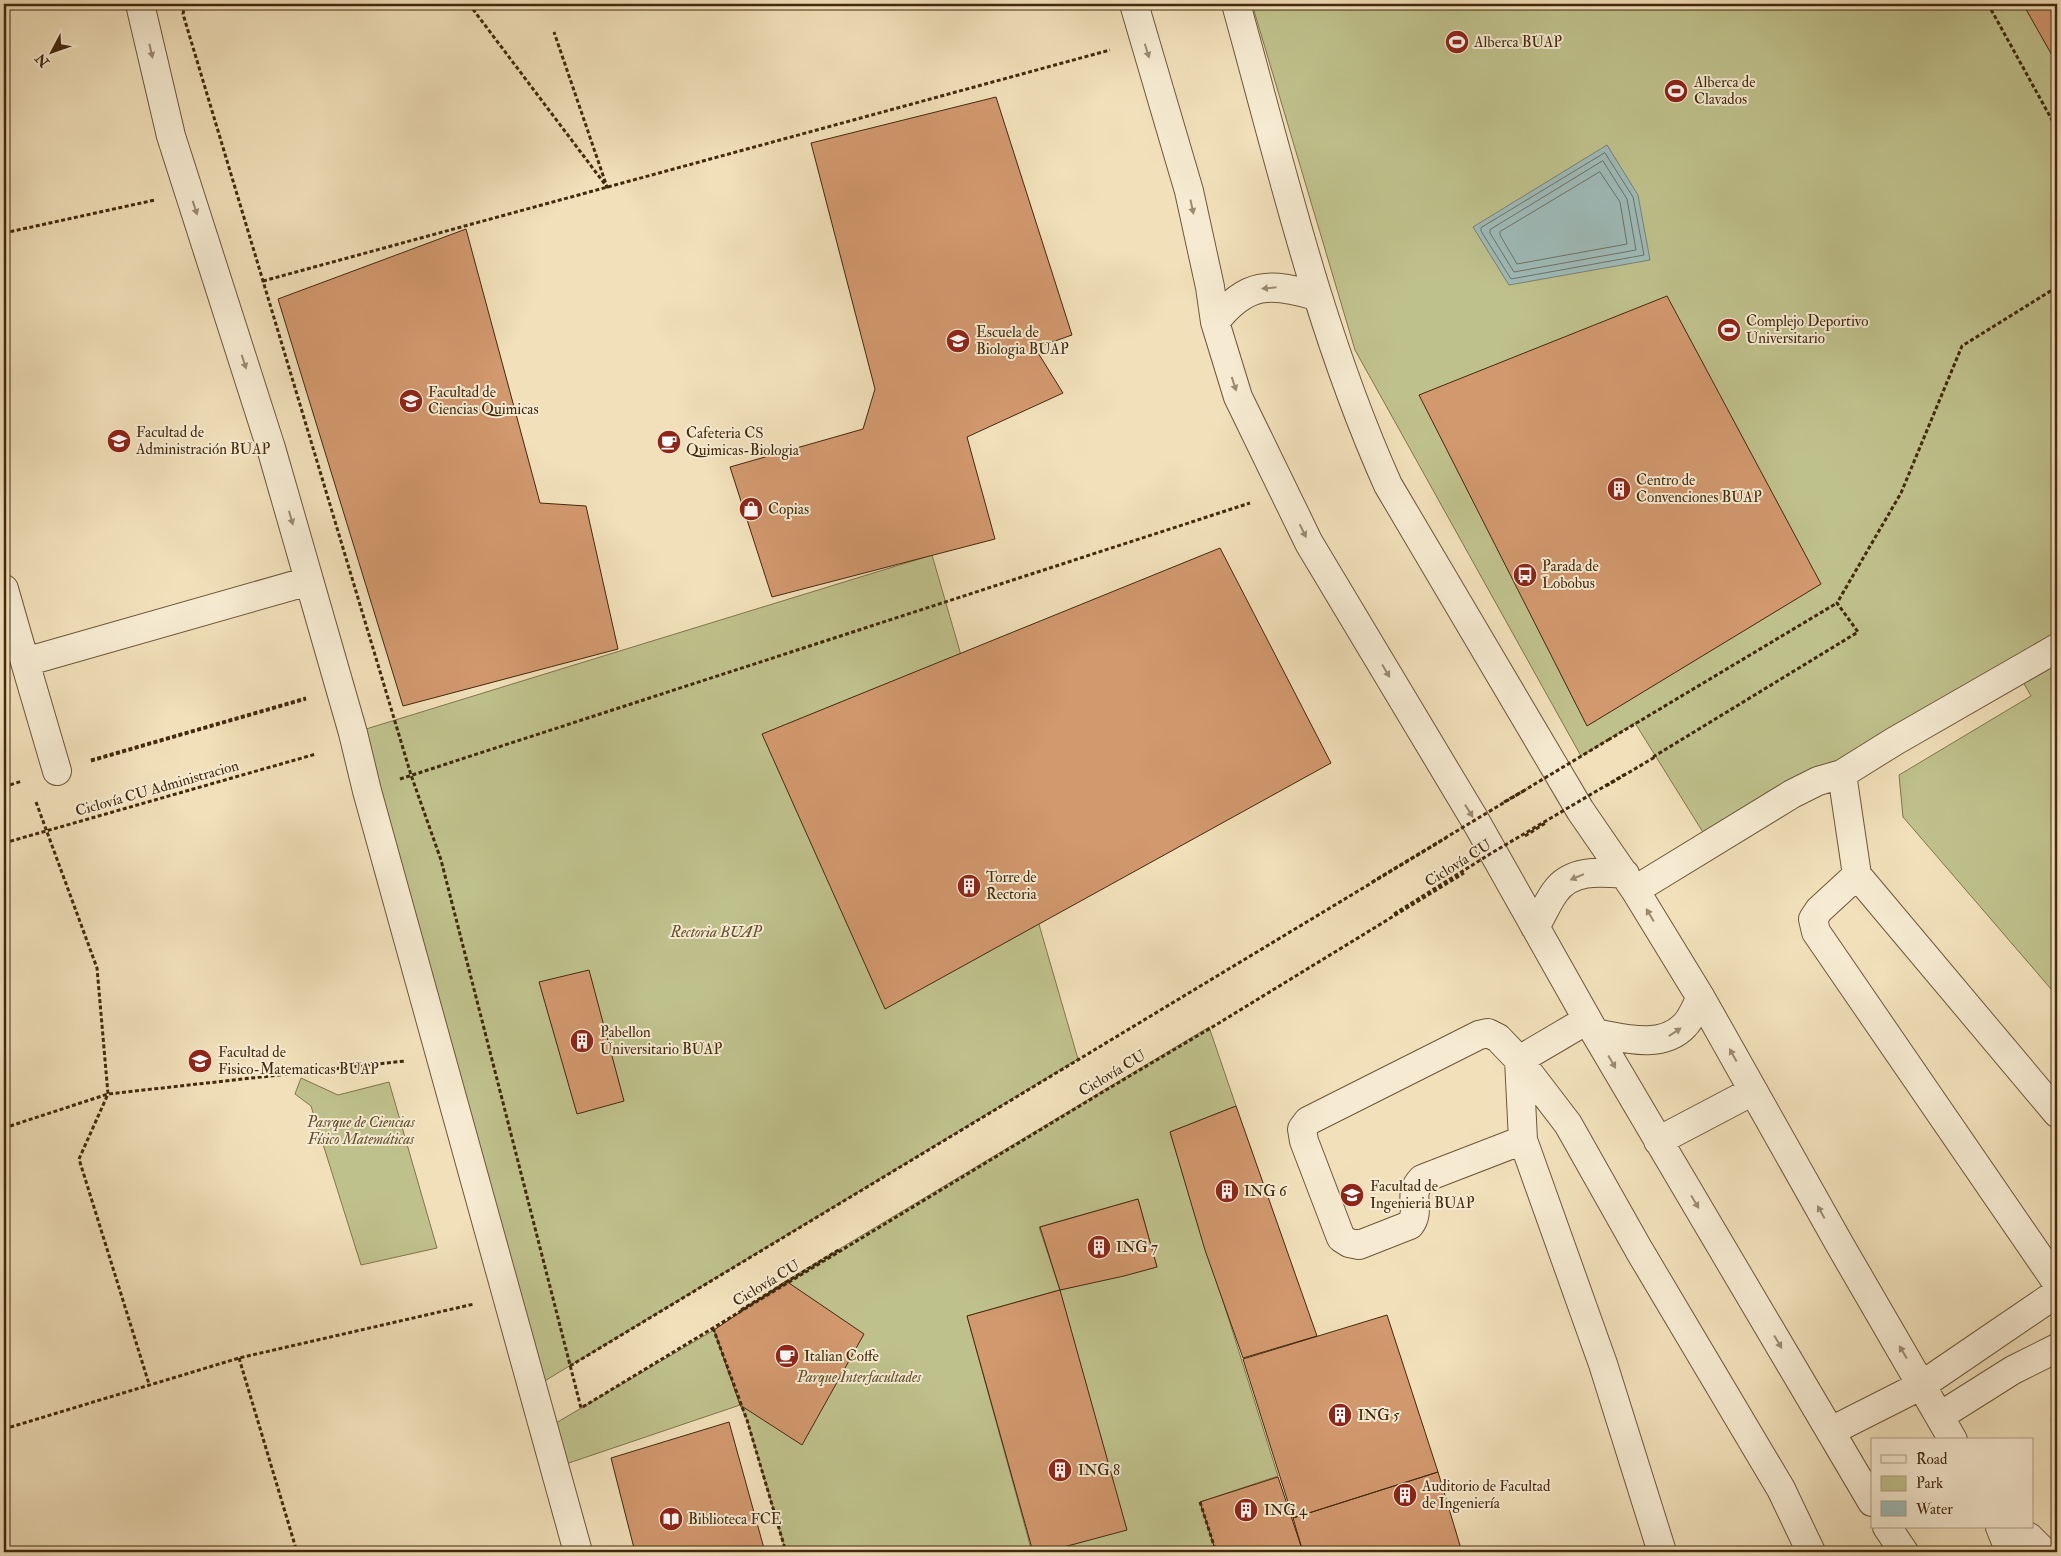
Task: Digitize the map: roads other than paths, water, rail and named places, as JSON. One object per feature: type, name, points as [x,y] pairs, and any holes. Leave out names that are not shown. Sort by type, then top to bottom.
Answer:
[{"type":"street","points":[[140,4],[171,136],[272,448],[353,733],[367,791],[578,1552]]},
{"type":"street","points":[[1134,4],[1189,191],[1210,286],[1215,322],[1238,397],[1309,543],[1475,820],[1591,1026],[1871,1500]]},
{"type":"street","points":[[1236,4],[1316,296],[1373,451],[1388,485],[1576,804],[1630,882],[1700,998],[1952,1438]]},
{"type":"street","points":[[1215,322],[1227,306],[1243,294],[1266,287],[1287,287],[1316,296]]},
{"type":"street","points":[[25,662],[309,581]]},
{"type":"street","points":[[4,589],[57,770]]},
{"type":"street","points":[[1535,927],[1556,891],[1575,877],[1594,872],[1630,882],[1792,794],[1818,781],[1842,774],[1895,741],[2057,648]]},
{"type":"street","points":[[1842,774],[1857,875],[2057,1112]]},
{"type":"street","points":[[1857,875],[1819,910],[1813,919],[1816,932],[2057,1283]]},
{"type":"street","points":[[1519,1060],[1591,1026],[1635,1040],[1665,1039],[1685,1026],[1700,998]]},
{"type":"street","points":[[1523,1140],[1422,1180],[1416,1186],[1413,1193],[1415,1218],[1410,1225],[1359,1245],[1349,1244],[1341,1238],[1304,1141],[1302,1129],[1308,1121],[1478,1035],[1488,1033],[1498,1038],[1519,1060],[1568,1124],[1781,1489],[1811,1552]]},
{"type":"street","points":[[1519,1060],[1523,1140],[1603,1364],[1662,1552]]},
{"type":"street","points":[[1658,1141],[1753,1091]]},
{"type":"street","points":[[1831,1431],[1922,1385],[2057,1293]]},
{"type":"street","points":[[1940,1416],[2012,1370],[2057,1348]]},
{"type":"street","points":[[1888,1528],[1904,1552]]},
{"type":"street","points":[[2000,1528],[2010,1552]]},
{"type":"street","points":[[2014,1528],[2028,1537],[2044,1552]]},
{"type":"water","points":[[1607,145],[1638,195],[1650,260],[1509,285],[1473,227]]},
{"type":"place","name":"Alberca BUAP","points":[[1457,42]]},
{"type":"place","name":"Alberca de Clavados","points":[[1676,91]]},
{"type":"place","name":"Complejo Deportivo Universitario","points":[[1729,330]]},
{"type":"place","name":"Escuela de Biologia BUAP","points":[[958,341]]},
{"type":"place","name":"Facultad de Ciencias Quimicas","points":[[411,401]]},
{"type":"place","name":"Facultad de Administración BUAP","points":[[119,441]]},
{"type":"place","name":"Cafeteria CS Quimicas-Biologia","points":[[669,442]]},
{"type":"place","name":"Centro de Convenciones BUAP","points":[[1619,489]]},
{"type":"place","name":"Copias","points":[[751,509]]},
{"type":"place","name":"Parada de Lobobus","points":[[1525,575]]},
{"type":"place","name":"Torre de Rectoria","points":[[969,886]]},
{"type":"place","name":"Pabellon Universitario BUAP","points":[[582,1041]]},
{"type":"place","name":"Facultad de Fisico-Matematicas BUAP","points":[[200,1061]]},
{"type":"place","name":"ING 6","points":[[1227,1191]]},
{"type":"place","name":"Facultad de Ingenieria BUAP","points":[[1352,1195]]},
{"type":"place","name":"ING 7","points":[[1099,1247]]},
{"type":"place","name":"Italian Coffe","points":[[787,1356]]},
{"type":"place","name":"ING 5","points":[[1340,1415]]},
{"type":"place","name":"ING 8","points":[[1060,1470]]},
{"type":"place","name":"Auditorio de Facultad de Ingeniería","points":[[1405,1495]]},
{"type":"place","name":"ING 4","points":[[1246,1510]]},
{"type":"place","name":"Biblioteca FCE","points":[[671,1519]]},
{"type":"park label","name":"Rectoria BUAP","points":[[716,932]]},
{"type":"park label","name":"Pasrque de Ciencias Físico Matemáticas","points":[[361,1130]]},
{"type":"park label","name":"Parque Interfacultades","points":[[859,1377]]}]
